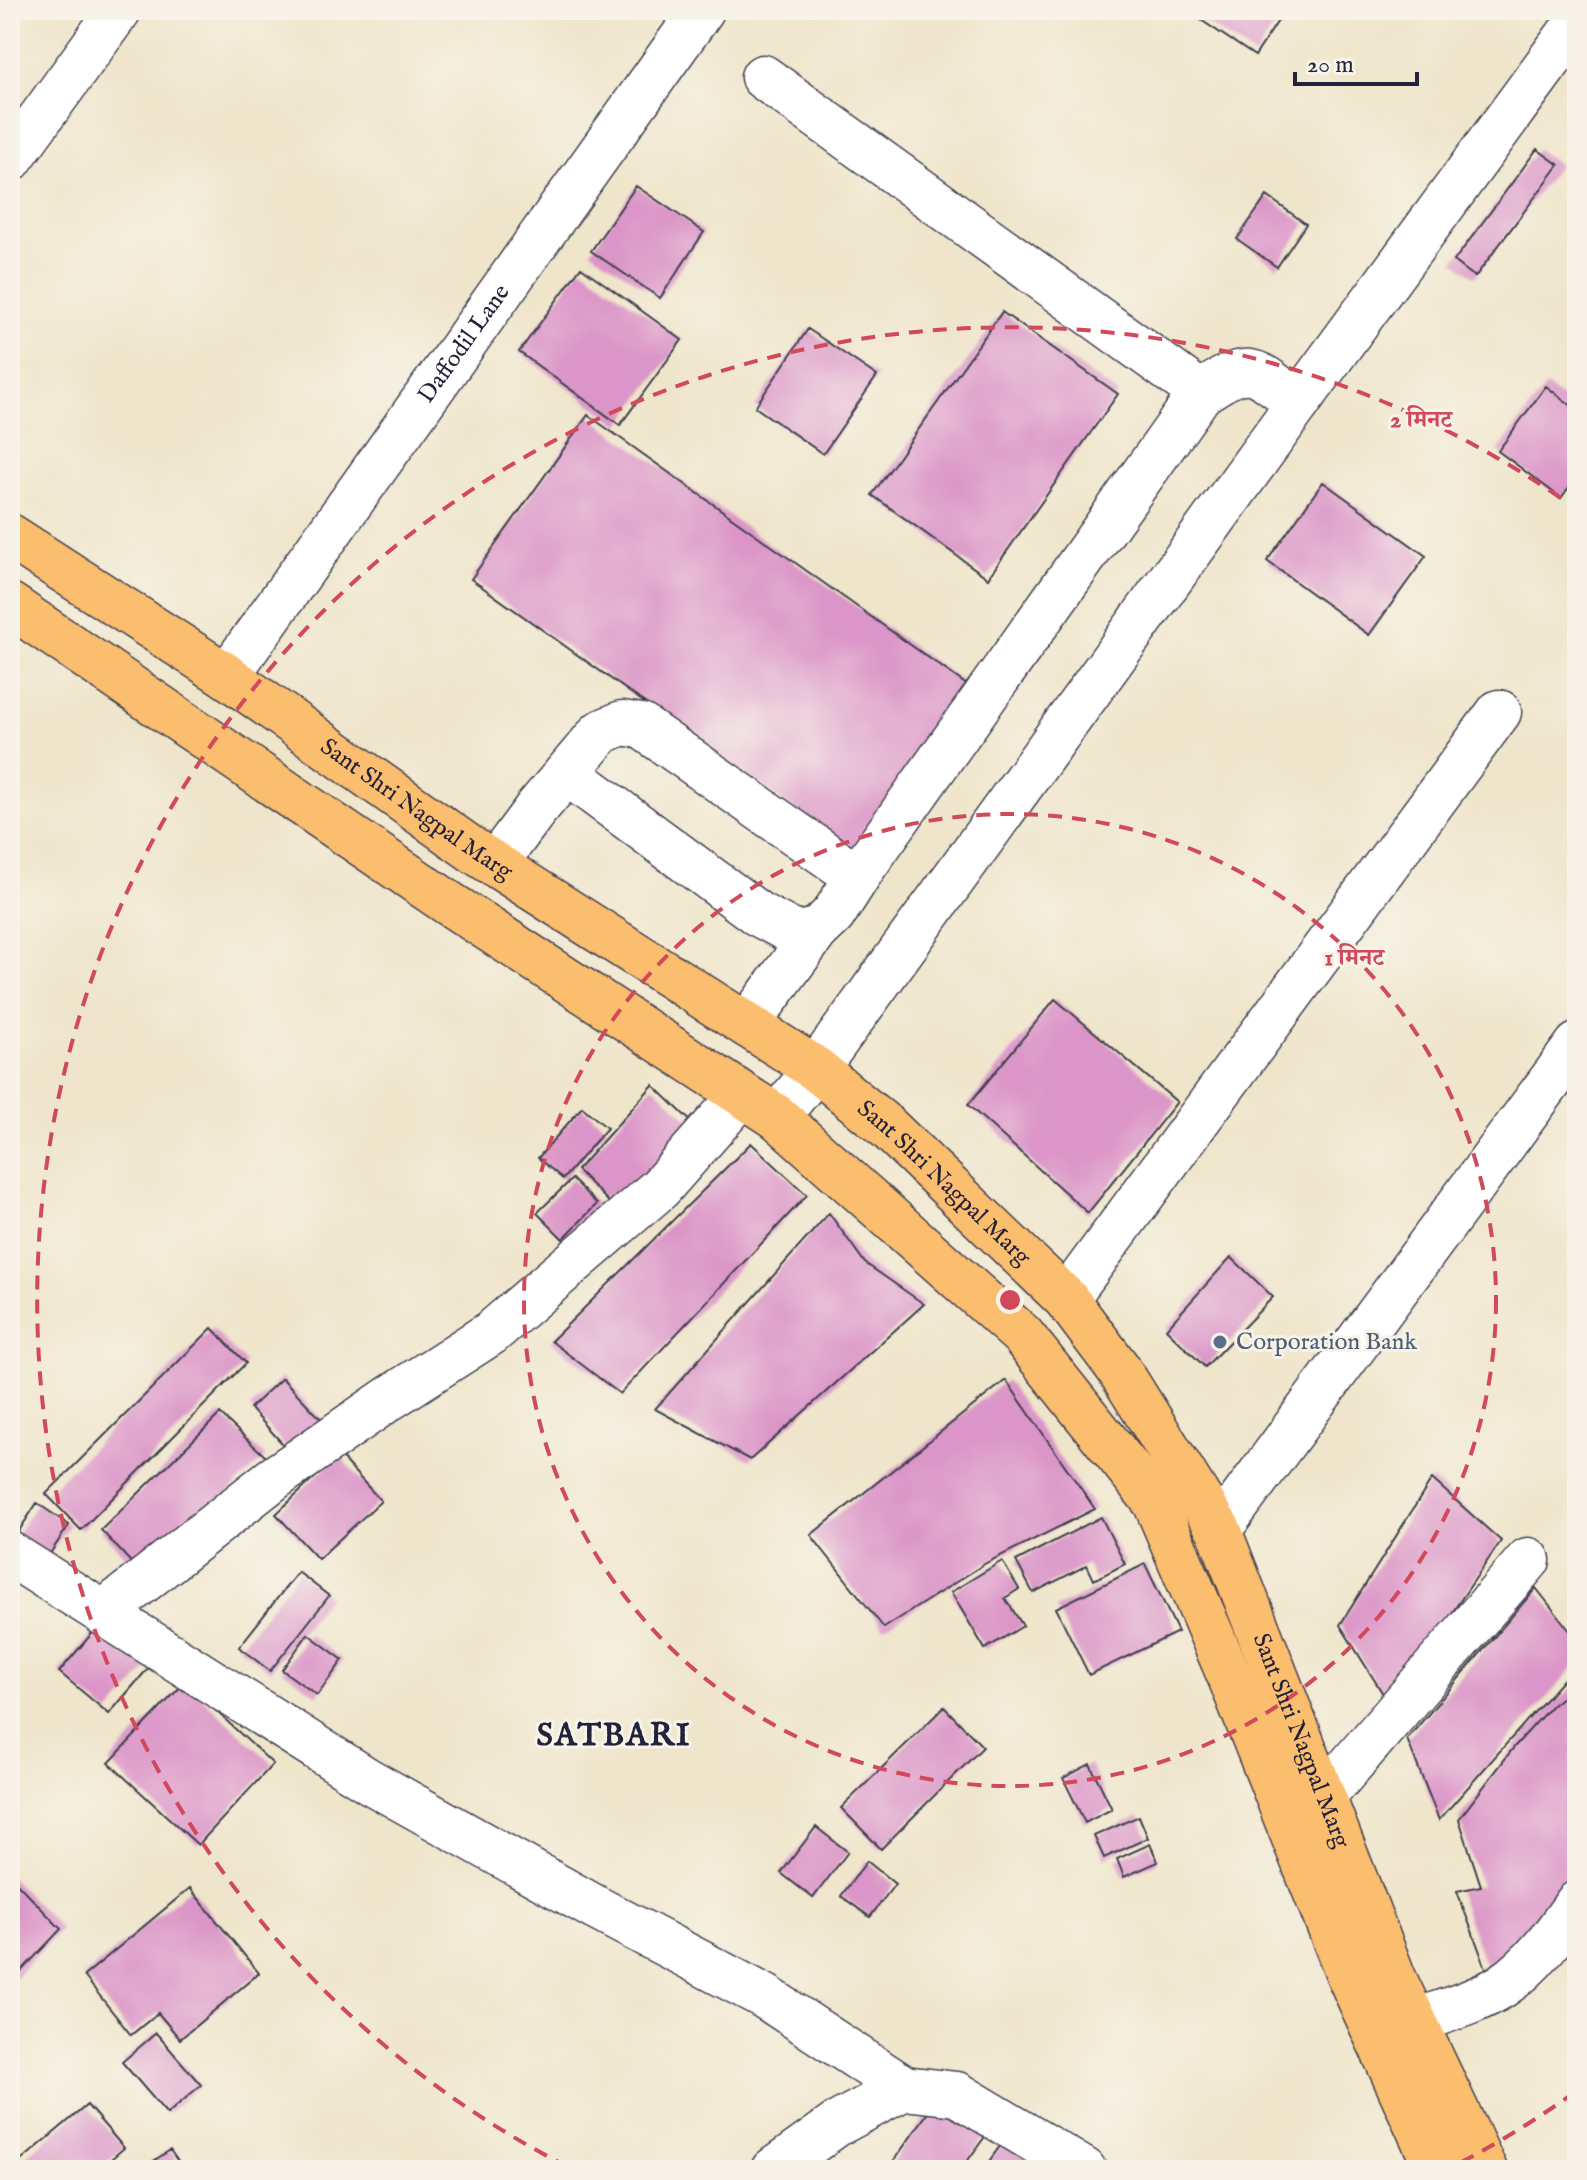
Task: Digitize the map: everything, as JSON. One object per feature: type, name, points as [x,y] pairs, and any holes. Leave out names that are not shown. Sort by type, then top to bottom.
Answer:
[{"type":"main road","name":"Sant Shri Nagpal Marg","points":[[10,536],[227,676],[495,864],[816,1069],[888,1128],[1066,1299],[1118,1368],[1219,1530],[1394,1978],[1485,2170]]},
{"type":"main road","name":"Sant Shri Nagpal Marg","points":[[10,605],[447,902],[759,1106],[1022,1335],[1155,1502],[1231,1680],[1348,1974],[1437,2170]]},
{"type":"street","points":[[10,160],[119,10]]},
{"type":"street","name":"Daffodil Lane","points":[[227,676],[702,10]]},
{"type":"street","points":[[104,1612],[273,1479],[491,1333],[759,1106],[816,1069],[1577,23]]},
{"type":"street","points":[[763,77],[1201,393]]},
{"type":"street","points":[[747,1025],[817,930],[833,915],[863,868],[1160,455],[1201,393],[1231,372],[1258,372],[1298,403]]},
{"type":"street","points":[[1066,1299],[1499,712]]},
{"type":"street","points":[[495,864],[601,732],[622,723],[641,726],[848,870],[863,868]]},
{"type":"street","points":[[567,773],[758,914],[796,934],[817,930]]},
{"type":"street","points":[[1219,1530],[1577,1045]]},
{"type":"street","points":[[10,1554],[369,1781],[596,1908],[764,1996],[904,2088],[957,2094],[1084,2170]]},
{"type":"street","points":[[1323,1797],[1528,1560]]},
{"type":"street","points":[[1415,2021],[1465,2004],[1503,1985],[1547,1944],[1577,1903]]},
{"type":"street","points":[[773,2170],[837,2124],[904,2088]]},
{"type":"building","points":[[1186,10],[1285,10],[1255,56]]},
{"type":"building","points":[[1537,149],[1559,165],[1475,277],[1454,261]]},
{"type":"building","points":[[636,186],[704,232],[660,298],[591,251]]},
{"type":"building","points":[[1267,196],[1306,224],[1277,267],[1237,239]]},
{"type":"building","points":[[581,267],[682,340],[620,425],[519,352]]},
{"type":"building","points":[[1002,312],[1118,394],[988,578],[872,495]]},
{"type":"building","points":[[808,329],[877,376],[823,454],[755,407]]},
{"type":"building","points":[[1546,386],[1577,410],[1577,476],[1561,498],[1498,451]]},
{"type":"building","points":[[588,415],[971,688],[854,852],[471,579]]},
{"type":"building","points":[[1323,482],[1426,556],[1369,635],[1267,561]]},
{"type":"building","points":[[1055,999],[1177,1102],[1088,1213],[968,1105]]},
{"type":"building","points":[[653,1085],[700,1130],[618,1211],[577,1170]]},
{"type":"building","points":[[582,1107],[607,1128],[563,1179],[538,1158]]},
{"type":"building","points":[[751,1143],[807,1195],[620,1394],[551,1341]]},
{"type":"building","points":[[572,1179],[597,1204],[563,1239],[537,1213]]},
{"type":"building","points":[[829,1213],[865,1263],[924,1304],[750,1460],[655,1409]]},
{"type":"building","points":[[1231,1257],[1273,1297],[1205,1367],[1166,1329]]},
{"type":"building","points":[[212,1328],[246,1363],[81,1530],[46,1494]]},
{"type":"building","points":[[282,1378],[324,1422],[291,1453],[250,1408]]},
{"type":"building","points":[[1006,1380],[1095,1509],[986,1563],[884,1628],[811,1535]]},
{"type":"building","points":[[220,1414],[266,1457],[141,1573],[101,1530]]},
{"type":"building","points":[[339,1455],[381,1501],[318,1559],[276,1514]]},
{"type":"building","points":[[1432,1479],[1501,1541],[1447,1620],[1385,1697],[1340,1625]]},
{"type":"building","points":[[37,1503],[69,1525],[45,1561],[13,1540]]},
{"type":"building","points":[[1101,1517],[1125,1564],[1094,1580],[1087,1565],[1033,1593],[1016,1561]]},
{"type":"building","points":[[1002,1561],[1019,1589],[1005,1598],[1023,1626],[985,1649],[951,1592]]},
{"type":"building","points":[[1145,1564],[1178,1632],[1089,1675],[1056,1608]]},
{"type":"building","points":[[298,1572],[329,1596],[270,1671],[239,1647]]},
{"type":"building","points":[[1536,1588],[1577,1640],[1577,1664],[1439,1820],[1407,1739]]},
{"type":"building","points":[[100,1624],[150,1666],[109,1714],[59,1672]]},
{"type":"building","points":[[308,1634],[343,1660],[317,1695],[282,1670]]},
{"type":"building","points":[[185,1682],[273,1764],[198,1845],[109,1763]]},
{"type":"building","points":[[1577,1685],[1577,1884],[1525,1956],[1487,1971],[1457,1891],[1481,1886],[1459,1819],[1515,1746],[1552,1705]]},
{"type":"building","points":[[944,1707],[983,1747],[881,1849],[841,1808]]},
{"type":"building","points":[[1090,1764],[1112,1809],[1085,1823],[1063,1778]]},
{"type":"building","points":[[1139,1816],[1148,1838],[1104,1858],[1094,1836]]},
{"type":"building","points":[[816,1827],[848,1852],[813,1898],[781,1873]]},
{"type":"building","points":[[1150,1844],[1158,1862],[1124,1877],[1117,1859]]},
{"type":"building","points":[[867,1861],[895,1884],[870,1917],[841,1896]]},
{"type":"building","points":[[10,1876],[61,1929],[10,1983]]},
{"type":"building","points":[[190,1888],[259,1973],[180,2039],[158,2013],[131,2035],[84,1976]]},
{"type":"building","points":[[156,2033],[201,2085],[167,2114],[122,2062]]},
{"type":"building","points":[[937,2100],[986,2135],[961,2170],[887,2170]]},
{"type":"building","points":[[87,2105],[124,2148],[98,2170],[10,2170]]},
{"type":"building","points":[[1012,2129],[1060,2170],[983,2170]]},
{"type":"building","points":[[170,2150],[184,2170],[140,2170]]},
{"type":"place","name":"Corporation Bank","points":[[1220,1342]]},
{"type":"district","name":"SATBARI","points":[[614,1736]]}]
